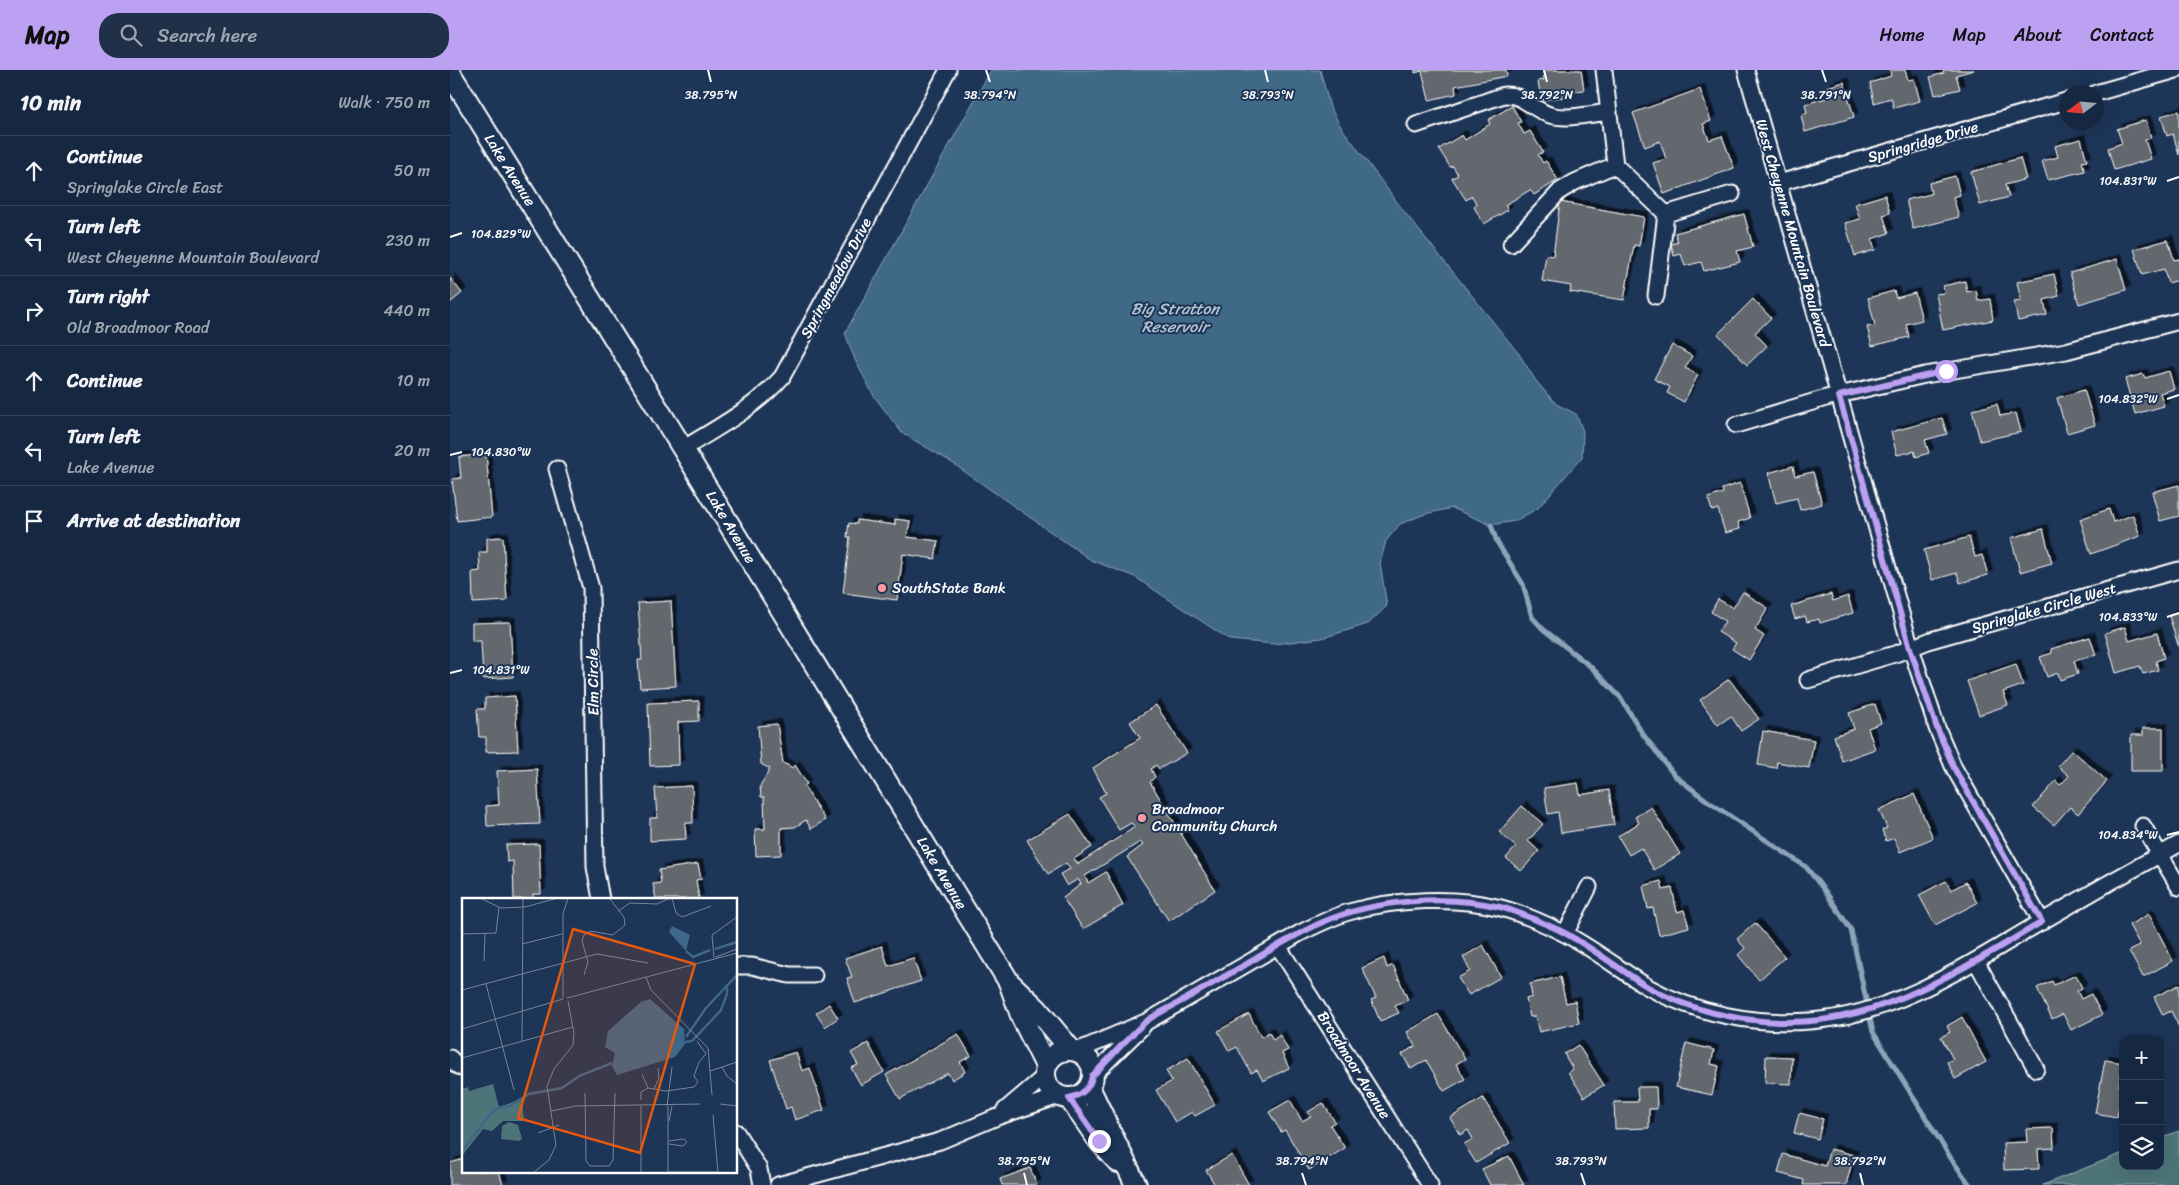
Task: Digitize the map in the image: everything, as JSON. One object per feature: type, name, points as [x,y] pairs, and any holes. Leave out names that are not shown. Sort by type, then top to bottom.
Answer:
[{"type":"main road","name":"Lake Avenue","points":[[450,73],[683,449],[1009,982],[1022,1018],[1046,1071]]},
{"type":"main road","name":"Lake Avenue","points":[[1009,982],[1037,1009],[1074,1051]]},
{"type":"main road","points":[[1065,1050],[1074,1051],[1089,1061],[1090,1082],[1132,1179],[1064,1097],[1049,1088],[1046,1071],[1054,1055],[1065,1050]]},
{"type":"main road","points":[[1064,1097],[1077,1096],[1090,1082]]},
{"type":"street","name":"Springmeadow Drive","points":[[683,449],[742,412],[766,393],[782,377],[948,70]]},
{"type":"street","points":[[1604,70],[1615,165],[1666,214]]},
{"type":"street","name":"West Cheyenne Mountain Boulevard","points":[[1746,70],[1910,648],[1937,728],[1954,768],[2042,922]]},
{"type":"street","points":[[2104,91],[2176,70]]},
{"type":"street","points":[[1416,125],[1504,95],[1518,96],[1538,110],[1560,117],[1609,112]]},
{"type":"street","name":"Springridge Drive","points":[[1779,184],[2059,103]]},
{"type":"street","points":[[1511,244],[1560,191],[1575,182],[1615,165]]},
{"type":"street","points":[[1666,214],[1732,194]]},
{"type":"street","points":[[1656,296],[1666,214]]},
{"type":"street","points":[[1736,426],[1826,398],[1924,375],[2066,351],[2179,321]]},
{"type":"street","name":"Elm Circle","points":[[557,469],[591,588],[595,867],[601,898]]},
{"type":"street","name":"Springlake Circle West","points":[[1910,648],[1931,640],[2179,570]]},
{"type":"street","points":[[1808,680],[1910,648]]},
{"type":"street","points":[[2142,826],[2179,887]]},
{"type":"street","points":[[1074,1051],[1148,1021],[1300,932],[1349,912],[1384,905],[1431,901],[1467,902],[1500,908],[1565,934],[1648,987],[1680,1003],[1753,1021],[1812,1021],[1838,1017],[1868,1011],[1895,1002],[1976,961],[2179,844]]},
{"type":"street","points":[[1565,934],[1589,887]]},
{"type":"street","name":"Broadmoor Avenue","points":[[1278,946],[1430,1185]]},
{"type":"street","points":[[1976,961],[2036,1069]]},
{"type":"street","points":[[738,966],[752,966],[789,974],[814,975]]},
{"type":"street","points":[[1090,1082],[1148,1021]]},
{"type":"street","points":[[450,1058],[462,1067]]},
{"type":"street","points":[[997,1117],[1046,1071]]},
{"type":"street","points":[[778,1185],[940,1141],[997,1117],[1064,1097]]},
{"type":"street","points":[[738,1135],[759,1169],[762,1185]]},
{"type":"green space","points":[[2179,1131],[2179,1185],[2043,1185],[2119,1155],[2119,1170],[2164,1170],[2164,1137]]},
{"type":"water","name":"Big Stratton Reservoir","points":[[991,70],[1320,70],[1330,107],[1341,127],[1406,214],[1519,354],[1536,381],[1556,404],[1576,414],[1583,431],[1582,457],[1538,508],[1515,521],[1491,525],[1452,508],[1425,514],[1400,524],[1386,541],[1380,563],[1387,606],[1368,624],[1322,638],[1274,644],[1230,640],[1135,577],[1091,560],[948,460],[902,433],[874,396],[855,360],[845,333]]},
{"type":"building","points":[[1415,70],[1506,70],[1507,76],[1455,86],[1456,94],[1429,100],[1422,71],[1415,73]]},
{"type":"building","points":[[1543,70],[1581,70],[1584,90],[1570,92],[1571,96],[1541,100],[1538,81],[1544,80]]},
{"type":"building","points":[[1890,70],[1905,70],[1908,80],[1914,79],[1920,101],[1894,108],[1891,98],[1874,103],[1870,83],[1891,76]]},
{"type":"building","points":[[1943,70],[1974,70],[1956,75],[1960,89],[1935,95],[1930,77],[1944,73]]},
{"type":"building","points":[[1844,82],[1854,117],[1805,132],[1801,115],[1807,113],[1805,104],[1830,97],[1827,87]]},
{"type":"building","points":[[1700,89],[1711,121],[1703,124],[1709,140],[1722,136],[1734,168],[1664,194],[1653,163],[1666,159],[1660,141],[1645,147],[1633,113]]},
{"type":"building","points":[[1512,106],[1521,122],[1518,123],[1524,134],[1530,131],[1543,152],[1538,155],[1543,163],[1546,161],[1558,180],[1534,195],[1530,190],[1505,205],[1508,210],[1484,224],[1474,207],[1477,205],[1472,196],[1466,200],[1452,178],[1458,175],[1453,166],[1450,167],[1439,149],[1462,135],[1465,140],[1490,124],[1488,120]]},
{"type":"building","points":[[2179,111],[2179,155],[2173,134],[2167,136],[2161,116]]},
{"type":"building","points":[[2146,120],[2151,138],[2145,140],[2151,159],[2114,170],[2108,148],[2122,143],[2117,129]]},
{"type":"building","points":[[2081,139],[2087,161],[2082,162],[2085,171],[2048,180],[2042,161],[2058,157],[2055,146]]},
{"type":"building","points":[[2020,158],[2026,179],[2005,185],[2009,197],[1980,205],[1971,172]]},
{"type":"building","points":[[1955,176],[1960,195],[1953,197],[1959,217],[1913,229],[1906,200],[1931,194],[1929,183]]},
{"type":"building","points":[[1885,195],[1890,213],[1883,215],[1889,233],[1872,239],[1875,250],[1855,256],[1845,223],[1860,219],[1855,204]]},
{"type":"building","points":[[1560,202],[1644,217],[1639,246],[1634,245],[1624,300],[1570,292],[1571,286],[1542,281],[1546,255],[1553,256]]},
{"type":"building","points":[[1744,214],[1753,247],[1737,251],[1740,262],[1704,271],[1701,262],[1685,266],[1681,254],[1674,256],[1671,244],[1678,242],[1675,233]]},
{"type":"building","points":[[2168,240],[2174,260],[2179,259],[2179,280],[2168,283],[2164,269],[2142,275],[2134,249]]},
{"type":"building","points":[[2117,259],[2126,290],[2079,304],[2070,273]]},
{"type":"building","points":[[2054,274],[2059,296],[2044,300],[2047,315],[2018,321],[2014,302],[2021,301],[2017,282]]},
{"type":"building","points":[[450,278],[462,293],[450,303]]},
{"type":"building","points":[[1965,281],[1967,292],[1976,290],[1978,301],[1990,299],[1993,320],[1943,330],[1936,294],[1944,293],[1943,286]]},
{"type":"building","points":[[1894,291],[1896,298],[1915,293],[1922,320],[1906,324],[1909,337],[1872,346],[1867,327],[1875,325],[1868,298]]},
{"type":"building","points":[[1753,299],[1771,318],[1755,333],[1767,346],[1747,365],[1718,334]]},
{"type":"building","points":[[1672,345],[1692,356],[1685,368],[1698,375],[1684,402],[1667,393],[1670,387],[1654,379]]},
{"type":"building","points":[[2169,371],[2174,389],[2160,393],[2164,406],[2135,414],[2125,379],[2143,374],[2145,378]]},
{"type":"building","points":[[2084,390],[2095,425],[2067,433],[2057,398]]},
{"type":"building","points":[[1997,404],[2000,416],[2016,413],[2021,432],[1980,441],[1972,410]]},
{"type":"building","points":[[1942,418],[1947,434],[1925,440],[1929,453],[1916,457],[1914,451],[1897,455],[1891,432]]},
{"type":"building","points":[[486,454],[492,517],[457,521],[452,479],[461,478],[459,457]]},
{"type":"building","points":[[1793,466],[1795,476],[1813,472],[1822,504],[1800,510],[1797,498],[1776,503],[1768,473]]},
{"type":"building","points":[[1740,483],[1750,518],[1738,522],[1740,529],[1725,533],[1718,509],[1712,511],[1708,498],[1723,493],[1722,489]]},
{"type":"building","points":[[2179,485],[2179,516],[2160,521],[2152,492]]},
{"type":"building","points":[[2109,509],[2113,522],[2133,515],[2140,536],[2091,554],[2080,519]]},
{"type":"building","points":[[895,519],[910,521],[907,537],[938,541],[935,559],[903,554],[897,600],[843,593],[850,537],[847,537],[849,523],[857,524],[857,520],[895,525]]},
{"type":"building","points":[[2043,529],[2052,563],[2020,572],[2011,538]]},
{"type":"building","points":[[503,537],[507,601],[473,603],[472,572],[480,571],[479,552],[487,552],[487,538]]},
{"type":"building","points":[[1969,537],[1975,557],[1982,555],[1988,575],[1960,583],[1957,573],[1932,580],[1924,550]]},
{"type":"building","points":[[1743,592],[1768,608],[1755,630],[1764,636],[1749,660],[1732,649],[1736,643],[1718,632],[1725,621],[1711,612],[1718,599],[1733,608]]},
{"type":"building","points":[[1831,594],[1833,601],[1848,596],[1853,613],[1820,623],[1819,619],[1807,622],[1805,616],[1795,619],[1791,606]]},
{"type":"building","points":[[671,601],[676,686],[640,688],[638,660],[642,660],[638,603]]},
{"type":"building","points":[[2179,613],[2179,648],[2169,616]]},
{"type":"building","points":[[510,622],[513,677],[483,679],[481,641],[472,641],[472,623]]},
{"type":"building","points":[[2125,627],[2129,641],[2157,633],[2164,658],[2156,661],[2158,670],[2143,674],[2140,666],[2116,673],[2105,633]]},
{"type":"building","points":[[2090,637],[2096,655],[2074,661],[2078,674],[2060,680],[2058,673],[2047,677],[2040,657],[2052,653],[2051,649]]},
{"type":"building","points":[[2016,664],[2023,685],[2003,692],[2008,705],[1979,715],[1967,681]]},
{"type":"building","points":[[1729,679],[1759,719],[1741,731],[1731,716],[1718,725],[1700,700]]},
{"type":"building","points":[[515,696],[518,751],[486,752],[486,737],[479,737],[477,709],[485,709],[485,698]]},
{"type":"building","points":[[699,701],[699,721],[678,722],[679,765],[650,766],[648,703]]},
{"type":"building","points":[[1875,704],[1881,723],[1868,728],[1875,749],[1842,761],[1834,736],[1854,729],[1849,713]]},
{"type":"building","name":"Broadmoor Community Church","points":[[1156,705],[1187,753],[1159,769],[1156,765],[1151,769],[1155,777],[1150,782],[1215,890],[1169,921],[1127,857],[1143,845],[1140,842],[1085,876],[1088,883],[1106,872],[1123,905],[1083,929],[1063,898],[1081,884],[1078,879],[1067,886],[1060,874],[1070,869],[1066,863],[1048,874],[1027,840],[1070,814],[1092,847],[1074,859],[1078,864],[1135,827],[1131,823],[1119,830],[1099,797],[1106,793],[1093,768],[1140,738],[1130,722]]},
{"type":"building","points":[[777,724],[783,763],[793,768],[795,765],[807,784],[804,786],[825,820],[811,829],[806,820],[795,827],[781,828],[781,855],[756,856],[755,829],[765,829],[764,797],[761,797],[760,786],[770,769],[761,764],[758,726]]},
{"type":"building","points":[[2143,728],[2163,728],[2163,771],[2131,771],[2131,735],[2143,735]]},
{"type":"building","points":[[1763,731],[1814,740],[1809,768],[1777,762],[1776,768],[1758,765]]},
{"type":"building","points":[[2072,750],[2107,781],[2078,814],[2070,807],[2054,825],[2033,807],[2056,781],[2060,785],[2069,776],[2058,766]]},
{"type":"building","points":[[537,769],[540,824],[487,826],[486,806],[499,805],[497,771]]},
{"type":"building","points":[[1578,783],[1580,795],[1609,790],[1614,825],[1561,833],[1558,812],[1548,814],[1544,788]]},
{"type":"building","points":[[692,786],[693,823],[685,823],[686,839],[650,841],[650,818],[657,818],[655,788]]},
{"type":"building","points":[[1914,794],[1933,838],[1900,852],[1894,838],[1886,841],[1882,830],[1887,828],[1879,810]]},
{"type":"building","points":[[1522,806],[1543,824],[1528,841],[1539,851],[1521,871],[1506,858],[1516,847],[1499,832]]},
{"type":"building","points":[[1651,807],[1680,854],[1654,870],[1641,848],[1629,855],[1618,836],[1639,823],[1635,817]]},
{"type":"building","points":[[539,844],[541,894],[533,894],[533,898],[514,898],[513,861],[507,862],[506,845]]},
{"type":"building","points":[[698,864],[701,879],[696,880],[699,898],[656,898],[653,884],[661,883],[659,870]]},
{"type":"building","points":[[1661,881],[1663,890],[1672,888],[1677,912],[1684,910],[1689,927],[1659,935],[1653,908],[1648,909],[1643,886]]},
{"type":"building","points":[[1946,881],[1951,890],[1966,882],[1977,903],[1935,925],[1919,895]]},
{"type":"building","points":[[2149,914],[2173,961],[2143,977],[2129,951],[2140,945],[2129,925]]},
{"type":"building","points":[[1755,923],[1785,957],[1759,980],[1738,955],[1745,948],[1737,939]]},
{"type":"building","points":[[1483,945],[1501,977],[1469,995],[1458,978],[1470,971],[1463,957]]},
{"type":"building","points":[[882,946],[888,966],[913,958],[921,981],[855,1003],[847,978],[852,977],[845,958]]},
{"type":"building","points":[[1384,958],[1387,968],[1393,965],[1408,1000],[1395,1006],[1399,1013],[1380,1021],[1371,1000],[1376,998],[1362,968]]},
{"type":"building","points":[[2076,975],[2082,988],[2077,991],[2081,999],[2091,994],[2102,1015],[2071,1030],[2063,1014],[2052,1019],[2037,988],[2052,981],[2054,985]]},
{"type":"building","points":[[1560,977],[1566,1003],[1575,1001],[1579,1023],[1539,1032],[1535,1016],[1530,1017],[1526,999],[1532,997],[1530,984]]},
{"type":"building","points":[[2179,985],[2179,1027],[2171,1011],[2163,1015],[2154,997]]},
{"type":"building","points":[[829,1004],[838,1018],[825,1027],[816,1013]]},
{"type":"building","points":[[1249,1014],[1261,1037],[1269,1032],[1273,1040],[1280,1035],[1288,1050],[1282,1053],[1289,1068],[1263,1081],[1257,1070],[1251,1073],[1237,1047],[1229,1051],[1218,1031]]},
{"type":"building","points":[[1438,1014],[1465,1059],[1456,1064],[1465,1079],[1444,1091],[1426,1060],[1411,1069],[1402,1054],[1415,1046],[1407,1032]]},
{"type":"building","points":[[1962,1017],[1986,1062],[1955,1079],[1947,1062],[1953,1059],[1941,1037],[1950,1032],[1947,1026]]},
{"type":"building","points":[[958,1034],[971,1056],[960,1062],[965,1072],[952,1080],[948,1073],[900,1099],[886,1075]]},
{"type":"building","points":[[868,1043],[884,1072],[861,1085],[851,1068],[858,1065],[851,1053]]},
{"type":"building","points":[[1686,1043],[1714,1050],[1711,1064],[1719,1066],[1712,1095],[1676,1087]]},
{"type":"building","points":[[1578,1045],[1604,1085],[1584,1097],[1568,1072],[1573,1069],[1564,1054]]},
{"type":"building","points":[[796,1052],[802,1071],[810,1068],[824,1110],[795,1120],[791,1107],[786,1109],[770,1060]]},
{"type":"building","points":[[1766,1056],[1792,1057],[1791,1084],[1765,1083]]},
{"type":"building","points":[[1188,1058],[1215,1105],[1195,1116],[1192,1112],[1175,1122],[1156,1090],[1172,1081],[1166,1071]]},
{"type":"building","points":[[2105,1060],[2119,1062],[2119,1108],[2117,1117],[2095,1113]]},
{"type":"building","points":[[1637,1087],[1656,1087],[1657,1109],[1649,1109],[1649,1128],[1615,1129],[1614,1102],[1638,1102]]},
{"type":"building","points":[[1483,1098],[1510,1143],[1476,1163],[1464,1144],[1473,1139],[1468,1130],[1460,1135],[1450,1118]]},
{"type":"building","points":[[1290,1100],[1302,1121],[1311,1116],[1308,1112],[1323,1103],[1335,1122],[1330,1125],[1345,1148],[1309,1170],[1285,1130],[1281,1132],[1269,1112]]},
{"type":"building","points":[[1799,1113],[1823,1119],[1818,1139],[1794,1133]]},
{"type":"building","points":[[2053,1128],[2054,1148],[2038,1149],[2039,1169],[2004,1170],[2003,1143],[2027,1142],[2026,1129]]},
{"type":"building","points":[[1830,1149],[1854,1155],[1846,1185],[1803,1185],[1804,1180],[1778,1173],[1783,1154],[1825,1166]]},
{"type":"building","points":[[1232,1155],[1249,1185],[1215,1185],[1206,1170]]},
{"type":"building","points":[[1509,1156],[1524,1185],[1490,1185],[1482,1169]]},
{"type":"building","points":[[462,1160],[462,1172],[499,1172],[503,1185],[450,1185],[450,1163]]},
{"type":"building","points":[[1030,1168],[1037,1185],[1002,1185],[1000,1179]]},
{"type":"waterway","points":[[1491,525],[1497,542],[1523,584],[1532,617],[1543,629],[1591,667],[1621,698],[1642,733],[1675,776],[1709,802],[1806,867],[1825,891],[1851,930],[1873,1032],[1950,1157],[1970,1185]]},
{"type":"place","name":"SouthState Bank","points":[[882,588]]},
{"type":"place","name":"Broadmoor Community Church","points":[[1142,818]]},
{"type":"route","points":[[1099,1141],[1069,1098],[1084,1092],[1089,1087],[1092,1076],[1148,1021],[1300,932],[1349,912],[1375,906],[1431,901],[1467,902],[1500,908],[1559,930],[1648,987],[1680,1003],[1753,1021],[1782,1022],[1812,1021],[1838,1017],[1868,1011],[1895,1002],[1976,961],[2042,922],[1946,752],[1910,648],[1839,396],[1946,371]]}]
